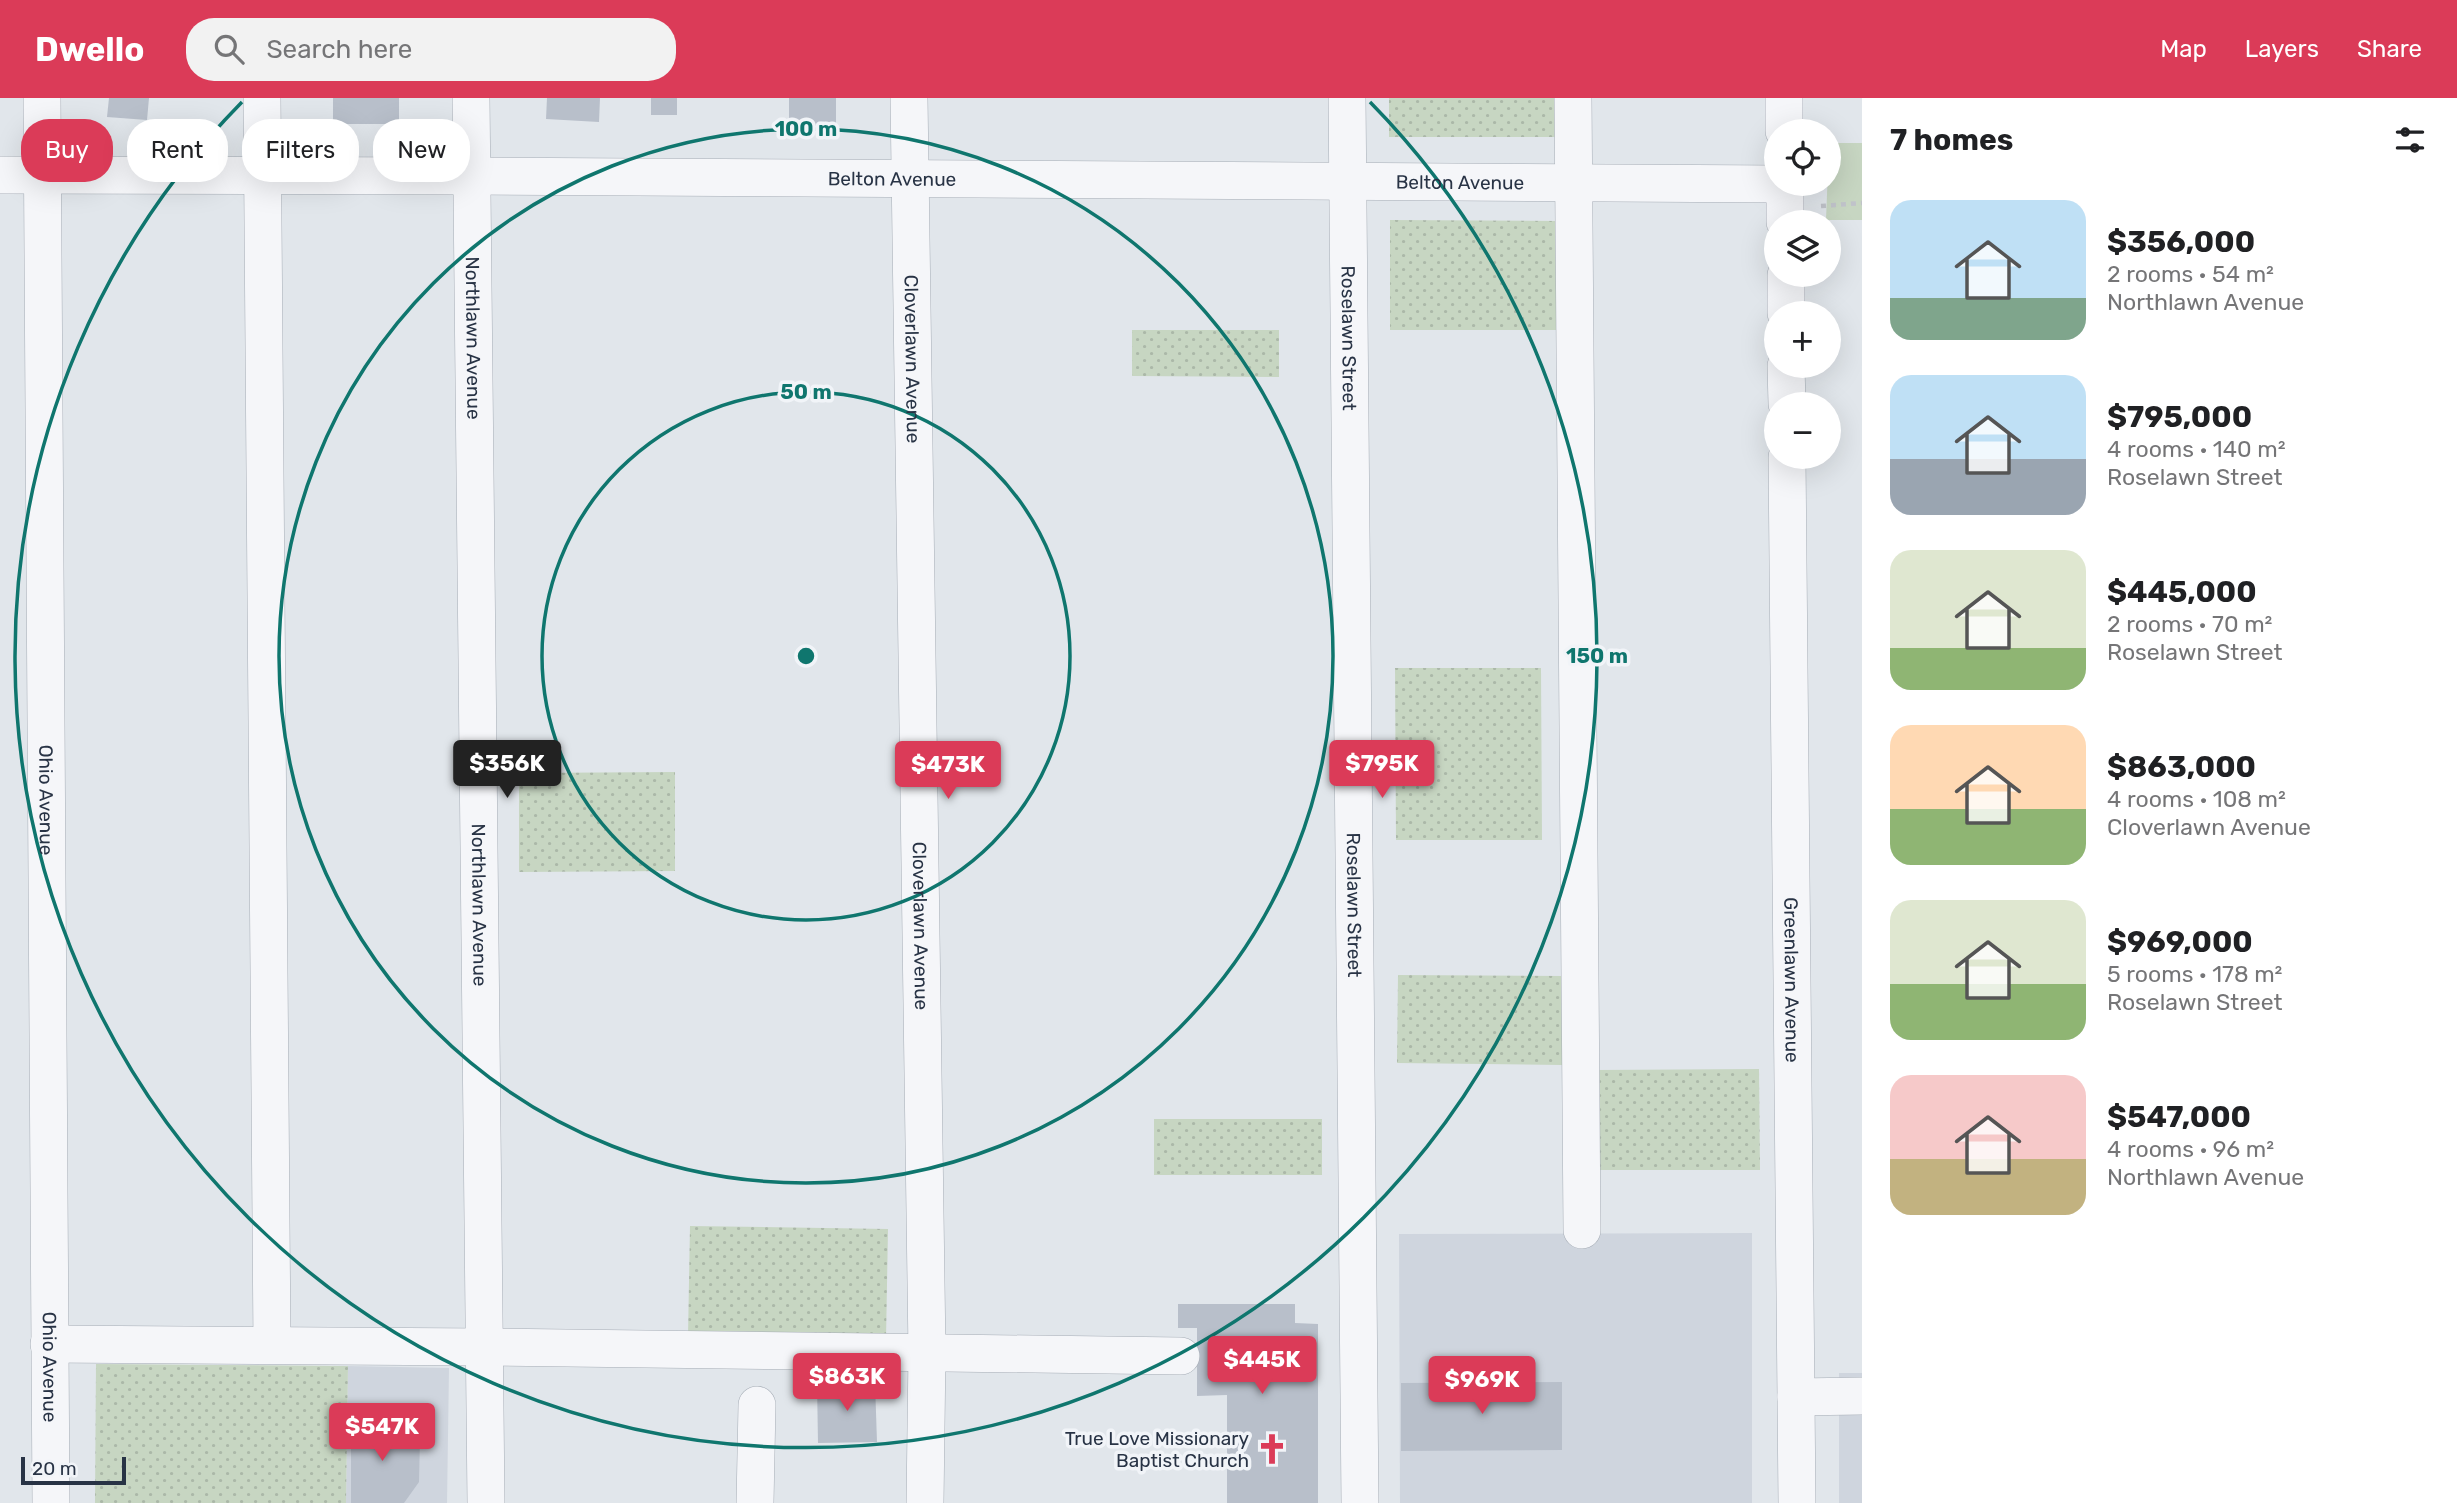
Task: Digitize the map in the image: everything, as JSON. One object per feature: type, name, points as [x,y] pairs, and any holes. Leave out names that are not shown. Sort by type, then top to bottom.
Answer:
[{"type":"street","name":"Ohio Avenue","points":[[42,98],[43,119]]},
{"type":"street","points":[[262,98],[262,119]]},
{"type":"street","name":"Northlawn Avenue","points":[[471,98],[486,1503]]},
{"type":"street","name":"Cloverlawn Avenue","points":[[909,98],[927,1352],[925,1503]]},
{"type":"street","name":"Roselawn Street","points":[[1347,98],[1360,1503]]},
{"type":"street","points":[[1573,98],[1582,1230]]},
{"type":"street","points":[[1784,98],[1784,119]]},
{"type":"street","name":"Belton Avenue","points":[[0,175],[21,175]]},
{"type":"street","name":"Belton Avenue","points":[[113,176],[242,175]]},
{"type":"street","name":"Belton Avenue","points":[[359,175],[1764,184]]},
{"type":"street","name":"Ohio Avenue","points":[[43,182],[41,211],[51,1503]]},
{"type":"street","points":[[263,182],[272,1345]]},
{"type":"street","name":"Greenlawn Avenue","points":[[1787,469],[1797,1503]]},
{"type":"street","points":[[49,1344],[1181,1356]]},
{"type":"street","points":[[1796,1396],[1862,1396]]},
{"type":"street","points":[[755,1503],[757,1405]]},
{"type":"path","points":[[1823,210],[1862,203]]},
{"type":"shaded area","points":[[1752,1233],[1752,1503],[1400,1503],[1399,1234]]},
{"type":"shaded area","points":[[348,1366],[449,1368],[447,1503],[346,1503]]},
{"type":"shaded area","points":[[1839,1373],[1862,1373],[1862,1503],[1839,1503]]},
{"type":"green space","points":[[1389,98],[1558,98],[1558,137],[1389,137]]},
{"type":"green space","points":[[1841,143],[1862,143],[1862,220],[1841,220],[1841,210],[1826,210],[1827,196],[1841,196]]},
{"type":"green space","points":[[1390,220],[1560,221],[1560,330],[1390,330]]},
{"type":"green space","points":[[1132,330],[1279,330],[1279,377],[1132,376]]},
{"type":"green space","points":[[1395,668],[1541,668],[1542,840],[1396,840]]},
{"type":"green space","points":[[675,772],[675,871],[519,872],[519,773]]},
{"type":"green space","points":[[1398,975],[1563,976],[1562,1065],[1397,1063]]},
{"type":"green space","points":[[1759,1069],[1760,1170],[1594,1170],[1594,1070]]},
{"type":"green space","points":[[1154,1119],[1322,1119],[1322,1175],[1154,1175]]},
{"type":"green space","points":[[690,1226],[888,1229],[886,1340],[688,1337]]},
{"type":"green space","points":[[96,1364],[348,1366],[346,1503],[95,1503]]},
{"type":"building","points":[[109,98],[149,98],[147,119],[107,117]]},
{"type":"building","points":[[333,98],[399,98],[399,119],[373,119],[373,124],[359,124],[359,119],[333,119]]},
{"type":"building","points":[[547,98],[600,98],[599,122],[546,119]]},
{"type":"building","points":[[651,98],[677,98],[677,115],[651,115]]},
{"type":"building","points":[[789,98],[836,98],[836,126],[789,126]]},
{"type":"building","name":"True Love Missionary Baptist Church","points":[[1178,1304],[1295,1304],[1295,1323],[1318,1324],[1318,1503],[1227,1503],[1227,1395],[1197,1396],[1197,1328],[1178,1328]]},
{"type":"building","points":[[1562,1382],[1562,1450],[1401,1451],[1401,1383]]},
{"type":"building","points":[[817,1383],[875,1383],[877,1442],[818,1443]]},
{"type":"building","points":[[351,1416],[384,1416],[383,1437],[420,1437],[419,1482],[404,1503],[351,1503]]},
{"type":"place","name":"True Love Missionary Baptist Church","points":[[1272,1449]]}]
